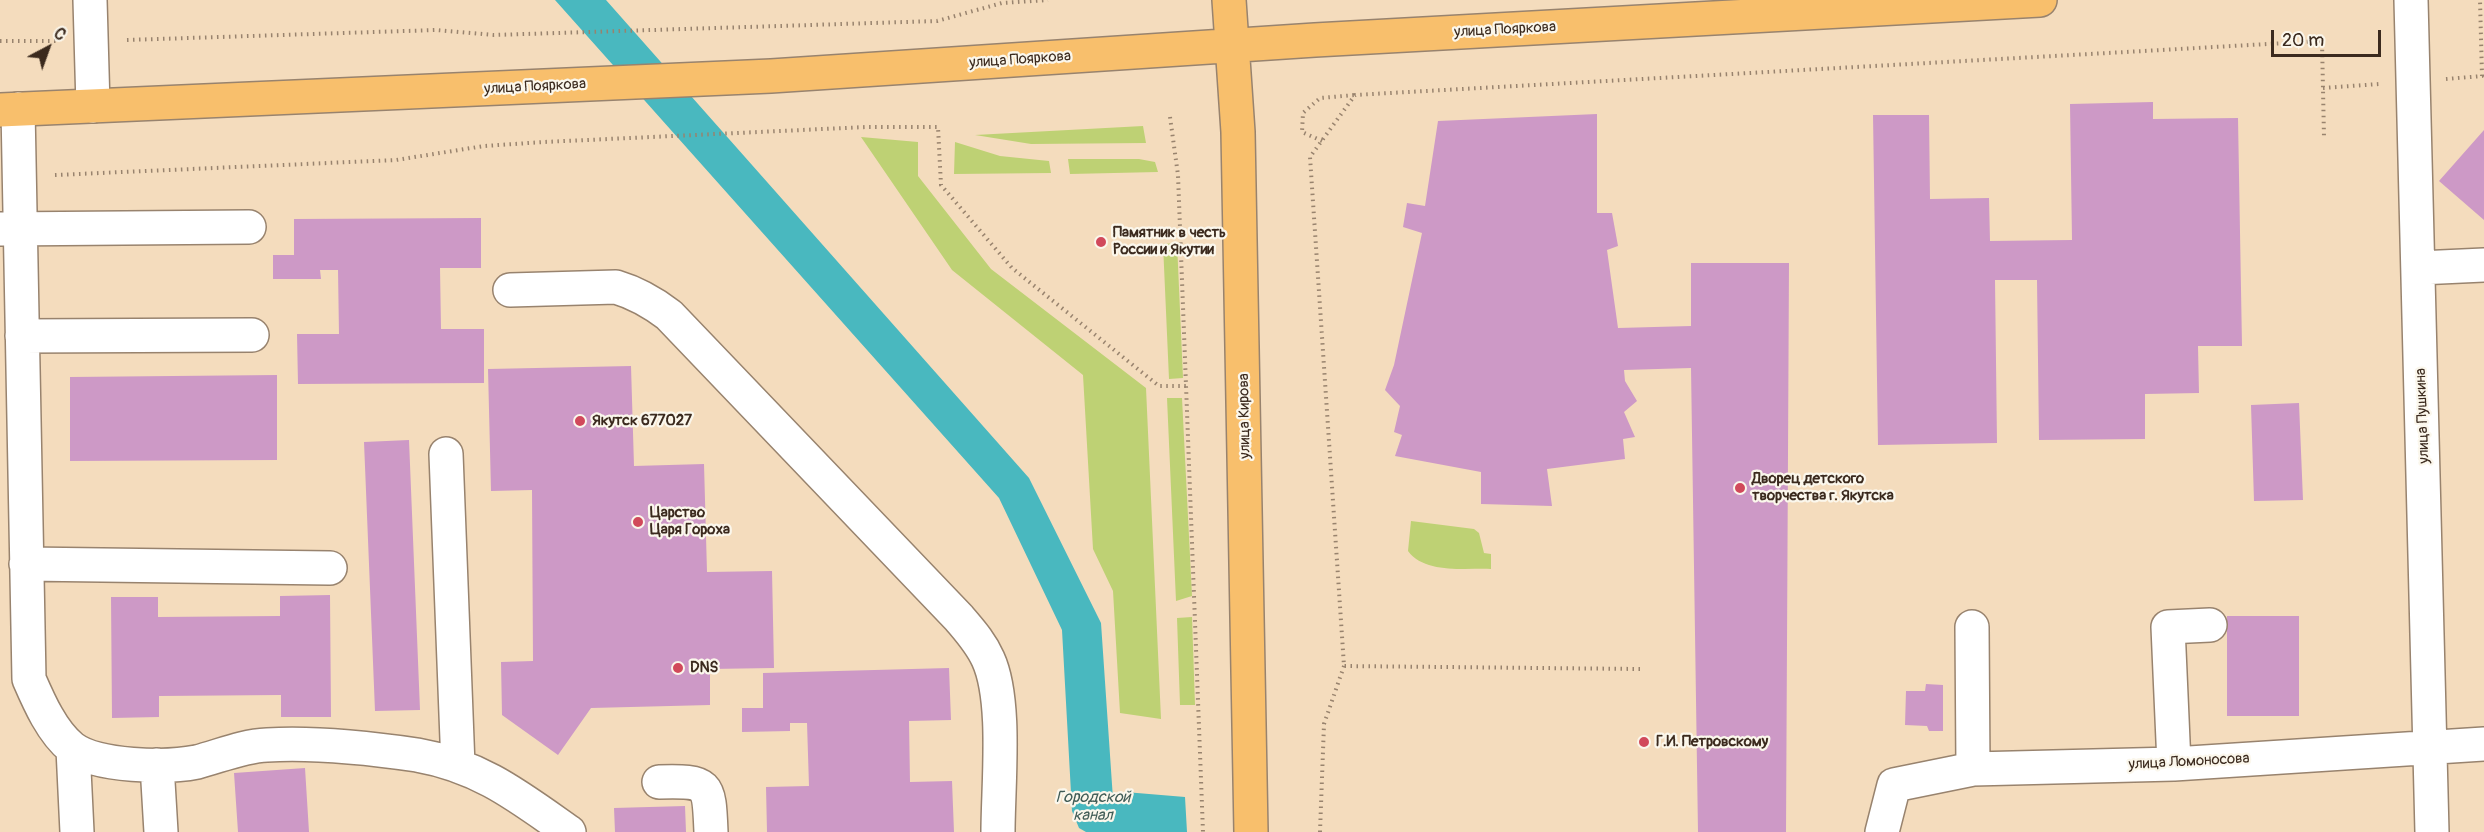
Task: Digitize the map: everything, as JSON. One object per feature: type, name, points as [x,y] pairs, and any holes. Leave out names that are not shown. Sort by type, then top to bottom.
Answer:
[{"type":"main road","name":"улица Кирова","points":[[1229,0],[1238,132],[1245,409],[1251,832]]},
{"type":"main road","name":"улица Пояркова","points":[[9,110],[771,76],[1326,39],[2040,0]]},
{"type":"street","points":[[90,0],[93,41],[93,106]]},
{"type":"street","name":"улица Пушкина","points":[[2411,0],[2432,746],[2432,832]]},
{"type":"street","points":[[9,110],[20,177],[10,228],[22,336],[29,679],[45,712],[73,749],[77,832]]},
{"type":"street","points":[[10,228],[249,227]]},
{"type":"street","points":[[2419,268],[2484,265]]},
{"type":"street","points":[[510,290],[615,287],[632,292],[656,305],[669,315],[959,618],[977,639],[989,660],[998,693],[998,832]]},
{"type":"street","points":[[22,336],[252,334]]},
{"type":"street","points":[[446,454],[458,766]]},
{"type":"street","points":[[26,564],[330,568]]},
{"type":"street","points":[[2174,764],[2169,627],[2210,625]]},
{"type":"street","points":[[1972,627],[1973,769]]},
{"type":"street","points":[[73,749],[126,764],[157,765],[192,763],[268,744],[340,747],[418,756],[458,766],[510,789],[569,832]]},
{"type":"street","name":"улица Ломоносова","points":[[1882,832],[1894,785],[1973,769],[2174,764],[2484,744]]},
{"type":"street","points":[[157,765],[160,832]]},
{"type":"street","points":[[659,782],[693,781],[699,785],[708,797],[711,832]]},
{"type":"path","points":[[0,41],[93,41],[436,30],[494,36],[937,21],[1002,3],[1048,0]]},
{"type":"path","points":[[1322,141],[1302,132],[1303,114],[1320,98],[2322,41],[2324,137]]},
{"type":"path","points":[[1320,832],[1324,724],[1344,666],[1310,158],[1354,95]]},
{"type":"path","points":[[1170,117],[1178,175],[1203,832]]},
{"type":"path","points":[[20,177],[396,160],[484,146],[544,142],[866,127],[938,127],[941,185],[1012,268],[1159,386],[1186,386]]},
{"type":"path","points":[[1344,666],[1640,669]]},
{"type":"green space","points":[[1143,126],[1146,143],[1031,144],[975,135]]},
{"type":"green space","points":[[861,137],[918,142],[918,176],[991,269],[1146,388],[1161,719],[1120,713],[1113,591],[1093,549],[1083,375],[952,270]]},
{"type":"green space","points":[[955,142],[1000,156],[1049,161],[1051,173],[954,174]]},
{"type":"green space","points":[[1068,159],[1139,159],[1155,162],[1158,172],[1070,174]]},
{"type":"green space","points":[[1177,243],[1183,378],[1169,379],[1163,244]]},
{"type":"green space","points":[[1167,398],[1182,398],[1192,596],[1176,601]]},
{"type":"green space","points":[[1411,521],[1474,529],[1479,533],[1484,553],[1491,554],[1491,569],[1435,567],[1415,558],[1408,551]]},
{"type":"green space","points":[[1192,617],[1195,705],[1180,705],[1177,618]]},
{"type":"water","name":"Городской канал","points":[[555,0],[606,0],[1029,478],[1101,623],[1113,799],[1125,792],[1185,797],[1187,832],[1086,832],[1079,828],[1072,811],[1062,630],[999,498]]},
{"type":"building","points":[[2153,102],[2153,119],[2238,118],[2242,346],[2198,346],[2199,393],[2145,394],[2145,439],[2039,440],[2037,280],[1995,280],[1997,443],[1878,445],[1873,115],[1929,115],[1930,199],[1989,198],[1990,241],[2072,240],[2070,104]]},
{"type":"building","name":"Дворец детского творчества г. Якутска","points":[[1597,114],[1597,213],[1612,213],[1618,246],[1607,250],[1618,328],[1691,326],[1691,263],[1789,263],[1786,832],[1698,832],[1691,368],[1624,370],[1625,381],[1637,401],[1624,412],[1635,437],[1623,439],[1625,459],[1547,469],[1552,506],[1481,504],[1481,472],[1395,456],[1402,435],[1394,432],[1400,406],[1385,390],[1394,365],[1422,233],[1403,227],[1407,203],[1425,206],[1438,121]]},
{"type":"building","points":[[2484,130],[2484,220],[2439,181]]},
{"type":"building","points":[[481,218],[481,268],[440,268],[441,329],[484,329],[484,383],[298,384],[297,334],[339,334],[338,270],[320,270],[321,279],[273,279],[273,255],[294,255],[294,219]]},
{"type":"building","points":[[631,366],[634,466],[704,464],[707,572],[772,571],[774,668],[710,669],[710,705],[591,708],[558,755],[502,715],[501,662],[533,661],[532,490],[491,491],[488,369]]},
{"type":"building","points":[[277,375],[277,460],[70,461],[70,377]]},
{"type":"building","points":[[2299,403],[2303,500],[2254,501],[2251,405]]},
{"type":"building","points":[[409,440],[420,710],[375,711],[364,442]]},
{"type":"building","points":[[330,595],[331,717],[281,717],[281,695],[159,696],[159,717],[112,718],[111,597],[158,597],[158,617],[280,616],[280,596]]},
{"type":"building","points":[[2227,616],[2299,616],[2299,716],[2227,716]]},
{"type":"building","points":[[949,668],[951,720],[909,721],[910,782],[952,781],[954,832],[767,832],[766,787],[809,786],[807,723],[790,723],[790,731],[742,732],[742,708],[763,708],[763,673]]},
{"type":"building","points":[[1926,684],[1943,685],[1943,731],[1929,731],[1927,726],[1905,725],[1906,691],[1925,691]]},
{"type":"building","points":[[305,768],[309,832],[238,832],[234,773]]},
{"type":"building","points":[[685,806],[686,832],[615,832],[614,808]]},
{"type":"place","name":"Памятник в честь России и Якутии","points":[[1101,242]]},
{"type":"place","name":"Якутск 677027","points":[[580,421]]},
{"type":"place","name":"Дворец детского творчества г. Якутска","points":[[1740,488]]},
{"type":"place","name":"Царство Царя Гороха","points":[[638,522]]},
{"type":"place","name":"DNS","points":[[678,668]]},
{"type":"place","name":"Г.И. Петровскому","points":[[1644,742]]}]
